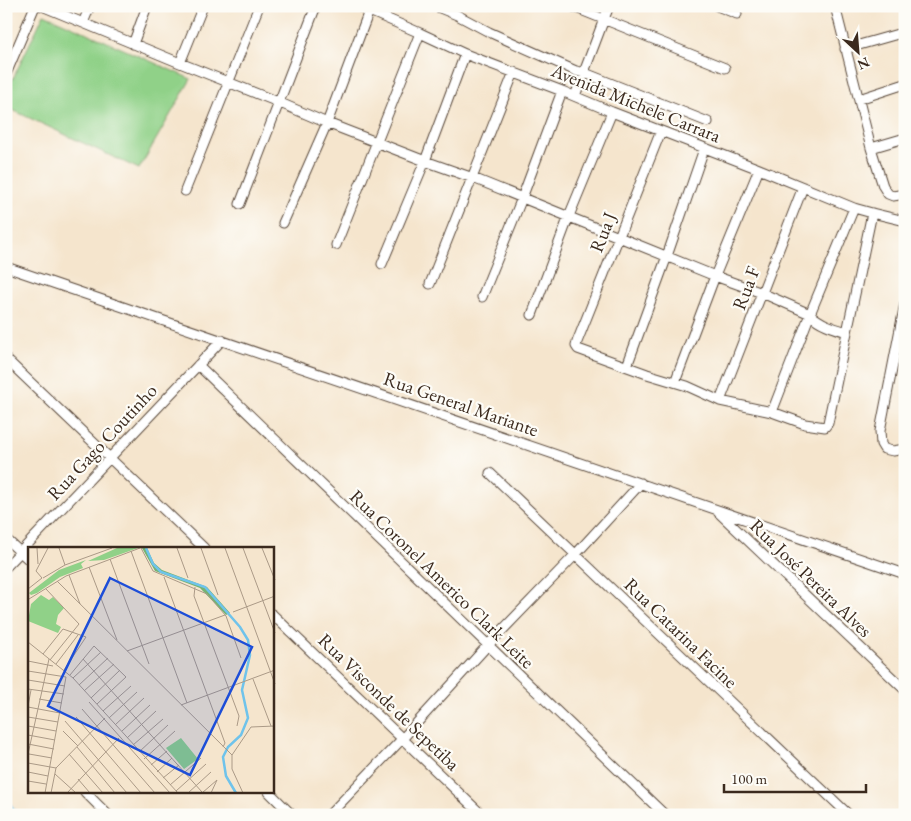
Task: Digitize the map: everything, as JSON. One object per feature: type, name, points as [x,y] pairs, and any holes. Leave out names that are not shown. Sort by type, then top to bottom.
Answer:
[{"type":"street","points":[[6,74],[35,6]]},
{"type":"street","points":[[42,6],[327,123],[472,178],[715,276],[762,293],[810,314],[832,328],[847,332]]},
{"type":"street","points":[[83,23],[90,6]]},
{"type":"street","points":[[133,44],[147,6]]},
{"type":"street","points":[[180,64],[203,6]]},
{"type":"street","points":[[185,191],[259,6]]},
{"type":"street","points":[[240,204],[316,6]]},
{"type":"street","name":"Avenida Michele Carrara","points":[[358,6],[465,54],[803,188],[872,214],[905,221]]},
{"type":"street","points":[[435,6],[459,11],[489,32],[523,48],[576,71],[708,122]]},
{"type":"street","points":[[571,6],[725,68]]},
{"type":"street","points":[[575,96],[610,6]]},
{"type":"street","points":[[717,6],[737,14]]},
{"type":"street","points":[[834,6],[871,148],[883,186],[888,194],[893,196],[905,194]]},
{"type":"street","points":[[283,223],[327,123],[369,12]]},
{"type":"street","points":[[845,49],[905,32]]},
{"type":"street","points":[[336,245],[420,33]]},
{"type":"street","points":[[382,264],[425,161],[465,54]]},
{"type":"street","points":[[430,284],[514,72]]},
{"type":"street","points":[[859,99],[905,84]]},
{"type":"street","points":[[482,297],[562,91]]},
{"type":"street","points":[[532,315],[569,216],[612,112]]},
{"type":"street","name":"Rua J","points":[[627,366],[576,346],[661,131]]},
{"type":"street","points":[[871,148],[905,138]]},
{"type":"street","points":[[704,148],[627,366],[654,377],[687,386],[720,401],[772,412],[822,428],[827,426],[872,214]]},
{"type":"street","points":[[675,382],[715,276],[759,169]]},
{"type":"street","name":"Rua F","points":[[720,401],[803,188]]},
{"type":"street","points":[[772,412],[854,208]]},
{"type":"street","name":"Rua General Mariante","points":[[6,267],[905,574]]},
{"type":"street","points":[[905,304],[880,431],[881,444],[884,449],[894,451],[905,449]]},
{"type":"street","name":"Rua Gago Coutinho","points":[[6,567],[222,340]]},
{"type":"street","points":[[6,358],[203,547]]},
{"type":"street","name":"Rua Coronel Americo Clark Leite","points":[[198,365],[665,815]]},
{"type":"street","name":"Rua Catarina Facine","points":[[490,474],[849,815]]},
{"type":"street","points":[[329,815],[641,483]]},
{"type":"street","name":"Rua José Pereira Alves","points":[[716,511],[905,690]]},
{"type":"street","points":[[6,539],[28,559]]},
{"type":"street","name":"Rua Visconde de Sepetiba","points":[[274,616],[482,815]]},
{"type":"street","points":[[87,794],[108,815]]},
{"type":"street","points":[[271,794],[292,815]]},
{"type":"green space","points":[[44,14],[191,79],[139,169],[6,107],[6,93]]},
{"type":"waterway","points":[[6,799],[17,815]]}]
